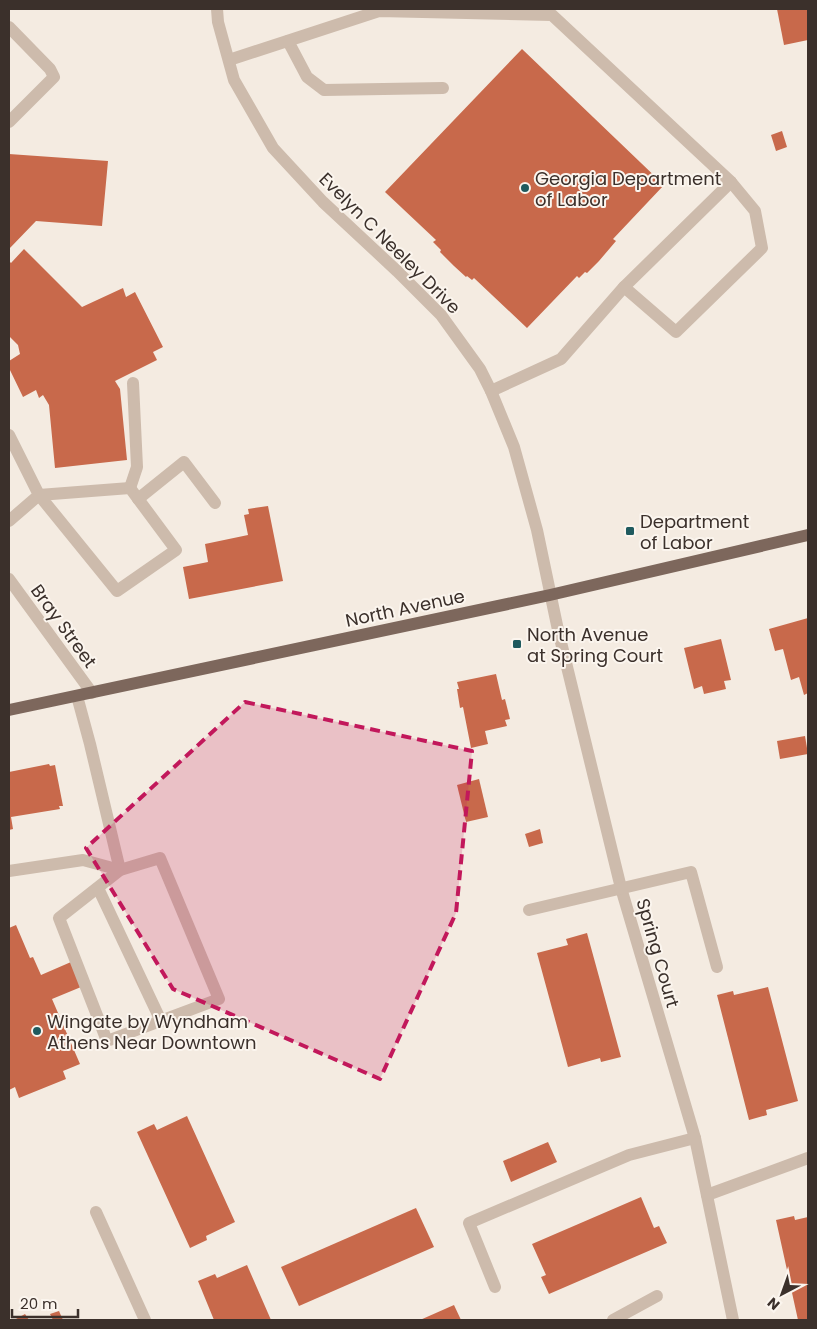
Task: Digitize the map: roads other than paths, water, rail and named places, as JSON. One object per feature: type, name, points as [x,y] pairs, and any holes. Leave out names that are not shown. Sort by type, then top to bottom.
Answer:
[{"type":"main road","name":"North Avenue","points":[[9,710],[550,595],[808,535]]},
{"type":"street","name":"Evelyn C Neeley Drive","points":[[218,9],[218,22],[234,80],[273,148],[323,202],[441,315],[480,369],[492,392],[514,446],[537,530],[550,595]]},
{"type":"street","points":[[229,60],[379,11],[552,15],[731,182],[755,211],[762,248],[676,332],[624,287]]},
{"type":"street","points":[[9,27],[50,69],[54,77],[9,122]]},
{"type":"street","points":[[288,41],[308,77],[324,90],[443,88]]},
{"type":"street","points":[[492,392],[561,360],[624,287],[731,182]]},
{"type":"street","points":[[130,488],[137,467],[133,383]]},
{"type":"street","points":[[9,435],[39,495],[117,591],[176,550],[130,488]]},
{"type":"street","points":[[138,499],[184,462],[215,503]]},
{"type":"street","points":[[9,521],[39,495],[130,488]]},
{"type":"street","name":"Bray Street","points":[[9,579],[92,693]]},
{"type":"street","name":"Spring Court","points":[[550,595],[621,888],[695,1138],[733,1320]]},
{"type":"street","points":[[77,696],[120,870]]},
{"type":"street","points":[[160,858],[219,999],[107,1041],[59,918],[98,888],[120,870],[160,858]]},
{"type":"street","points":[[9,871],[83,860],[120,870]]},
{"type":"street","points":[[529,910],[691,872],[717,967]]},
{"type":"street","points":[[98,888],[161,1021]]},
{"type":"street","points":[[495,1287],[469,1223],[628,1156],[695,1138]]},
{"type":"street","points":[[707,1196],[808,1158]]},
{"type":"street","points":[[96,1212],[145,1320]]},
{"type":"street","points":[[613,1320],[658,1296]]},
{"type":"place","name":"Georgia Department of Labor","points":[[525,188]]},
{"type":"place","name":"Department of Labor","points":[[630,531]]},
{"type":"place","name":"North Avenue at Spring Court","points":[[517,644]]},
{"type":"place","name":"Wingate by Wyndham Athens Near Downtown","points":[[37,1031]]}]
